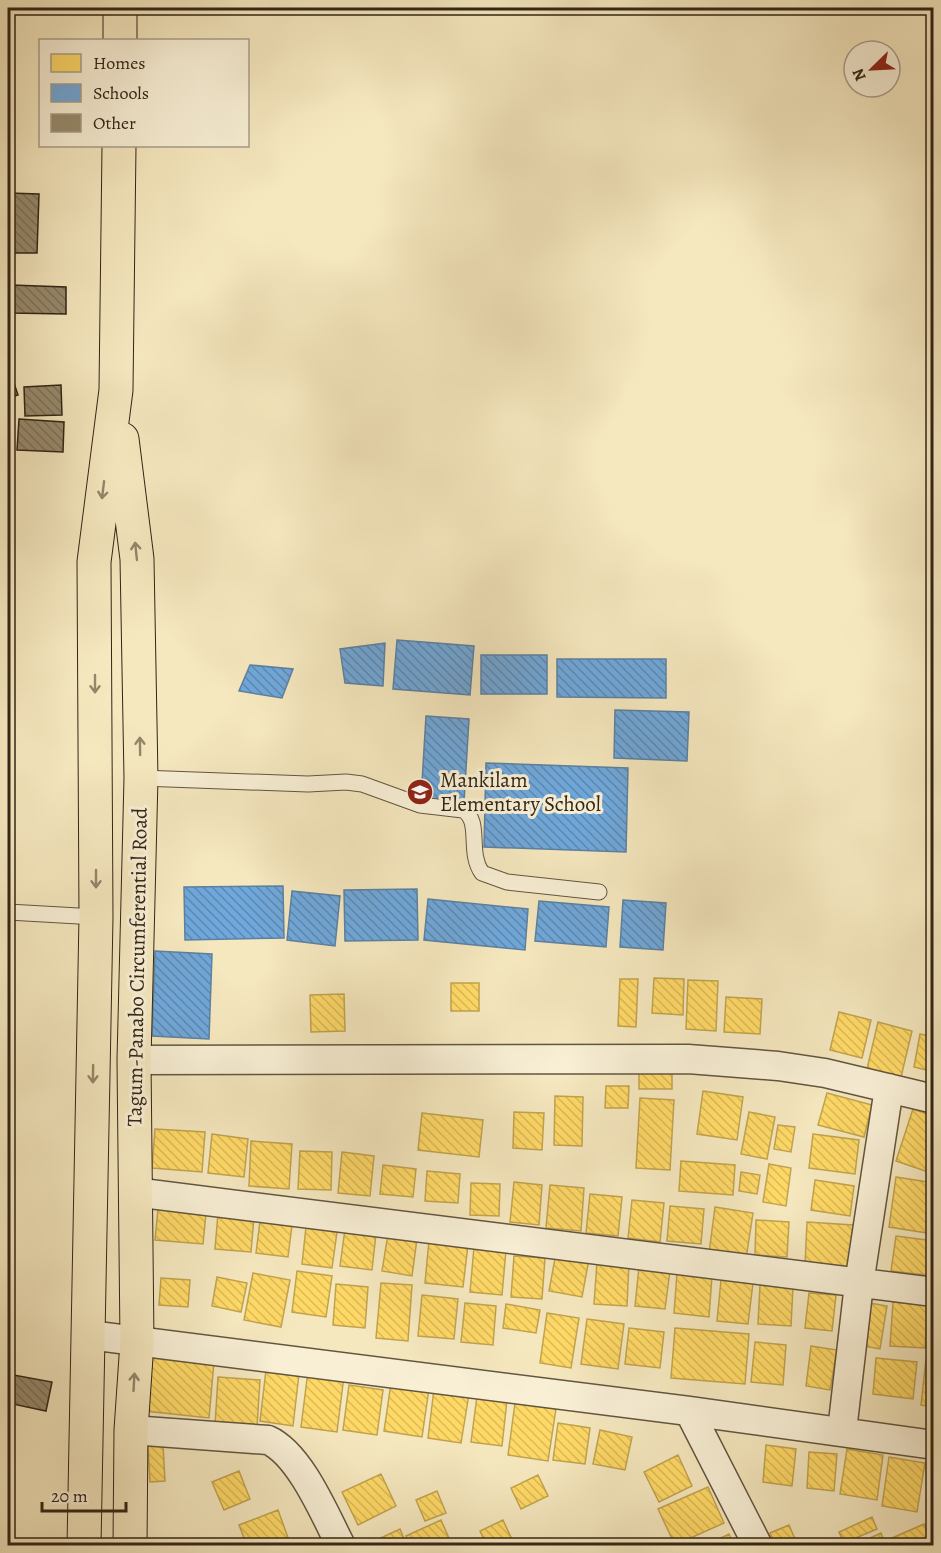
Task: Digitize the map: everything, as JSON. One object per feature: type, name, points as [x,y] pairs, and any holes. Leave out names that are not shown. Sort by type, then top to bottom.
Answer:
[{"type":"highway","points":[[120,8],[120,39]]},
{"type":"highway","name":"Tagum-Panabo Circumferential Road","points":[[84,1545],[96,917],[94,562],[116,390],[118,147]]},
{"type":"highway","name":"Tagum-Panabo Circumferential Road","points":[[116,390],[137,559],[141,778],[134,1060],[136,1342],[131,1430],[130,1545]]},
{"type":"street","points":[[134,1060],[688,1059],[778,1066],[933,1099]]},
{"type":"street","points":[[842,1431],[859,1284],[889,1088]]},
{"type":"street","points":[[134,1192],[933,1292]]},
{"type":"street","points":[[89,1335],[933,1444]]},
{"type":"street","points":[[689,1411],[758,1545]]},
{"type":"street","points":[[131,1430],[268,1440],[277,1444],[285,1450],[303,1476],[341,1545]]},
{"type":"lane","points":[[141,778],[362,784],[420,805],[463,810],[469,814],[474,822],[473,853],[482,873],[507,882],[599,892]]},
{"type":"lane","points":[[8,912],[96,917]]},
{"type":"building: Homes","points":[[654,978],[684,979],[683,1015],[652,1013]]},
{"type":"building: Homes","points":[[620,979],[638,979],[636,1027],[618,1026]]},
{"type":"building: Homes","points":[[688,980],[718,981],[716,1031],[686,1029]]},
{"type":"building: Homes","points":[[451,983],[479,983],[479,1011],[451,1011]]},
{"type":"building: Homes","points":[[344,994],[345,1031],[311,1032],[310,995]]},
{"type":"building: Homes","points":[[726,997],[762,999],[760,1034],[724,1032]]},
{"type":"building: Homes","points":[[839,1012],[871,1020],[862,1058],[830,1050]]},
{"type":"building: Homes","points":[[878,1022],[912,1031],[901,1077],[867,1069]]},
{"type":"building: Homes","points":[[920,1034],[934,1037],[934,1072],[914,1067]]},
{"type":"building: Homes","points":[[639,1072],[672,1073],[672,1089],[639,1089]]},
{"type":"building: Homes","points":[[606,1086],[629,1086],[628,1108],[605,1108]]},
{"type":"building: Homes","points":[[703,1091],[743,1097],[737,1140],[697,1134]]},
{"type":"building: Homes","points":[[827,1093],[872,1105],[864,1137],[818,1125]]},
{"type":"building: Homes","points":[[555,1096],[583,1097],[582,1146],[554,1145]]},
{"type":"building: Homes","points":[[640,1098],[674,1100],[670,1170],[636,1168]]},
{"type":"building: Homes","points":[[913,1109],[934,1116],[934,1174],[896,1161]]},
{"type":"building: Homes","points":[[514,1112],[544,1113],[542,1150],[513,1148]]},
{"type":"building: Homes","points":[[749,1112],[775,1117],[767,1159],[741,1154]]},
{"type":"building: Homes","points":[[422,1113],[483,1120],[479,1157],[418,1150]]},
{"type":"building: Homes","points":[[778,1125],[795,1127],[791,1152],[774,1149]]},
{"type":"building: Homes","points":[[155,1129],[205,1132],[202,1172],[152,1168]]},
{"type":"building: Homes","points":[[212,1134],[248,1139],[244,1177],[208,1173]]},
{"type":"building: Homes","points":[[813,1134],[859,1140],[855,1174],[809,1168]]},
{"type":"building: Homes","points":[[251,1141],[292,1144],[289,1189],[249,1186]]},
{"type":"building: Homes","points":[[300,1151],[332,1152],[331,1190],[298,1189]]},
{"type":"building: Homes","points":[[342,1152],[374,1156],[370,1196],[338,1193]]},
{"type":"building: Homes","points":[[681,1161],[735,1165],[733,1195],[679,1191]]},
{"type":"building: Homes","points":[[769,1164],[791,1168],[786,1206],[763,1202]]},
{"type":"building: Homes","points":[[383,1165],[416,1169],[413,1197],[380,1194]]},
{"type":"building: Homes","points":[[427,1171],[460,1174],[458,1203],[425,1201]]},
{"type":"building: Homes","points":[[741,1172],[760,1175],[757,1194],[739,1191]]},
{"type":"building: Homes","points":[[896,1177],[934,1183],[934,1234],[889,1227]]},
{"type":"building: Homes","points":[[815,1180],[854,1186],[850,1216],[811,1210]]},
{"type":"building: Homes","points":[[514,1182],[542,1185],[539,1225],[510,1222]]},
{"type":"building: Homes","points":[[471,1183],[500,1184],[499,1216],[470,1215]]},
{"type":"building: Homes","points":[[550,1185],[584,1188],[581,1231],[546,1228]]},
{"type":"building: Homes","points":[[590,1194],[622,1197],[618,1236],[586,1233]]},
{"type":"building: Homes","points":[[632,1200],[664,1203],[660,1242],[628,1238]]},
{"type":"building: Homes","points":[[670,1206],[704,1209],[701,1244],[667,1241]]},
{"type":"building: Homes","points":[[715,1207],[753,1213],[746,1259],[709,1253]]},
{"type":"building: Homes","points":[[158,1209],[206,1213],[203,1244],[155,1240]]},
{"type":"building: Homes","points":[[218,1213],[254,1217],[251,1252],[215,1249]]},
{"type":"building: Homes","points":[[756,1220],[789,1222],[787,1257],[755,1255]]},
{"type":"building: Homes","points":[[260,1221],[292,1225],[288,1257],[256,1253]]},
{"type":"building: Homes","points":[[807,1222],[853,1225],[850,1268],[805,1265]]},
{"type":"building: Homes","points":[[306,1227],[337,1232],[332,1268],[302,1264]]},
{"type":"building: Homes","points":[[345,1229],[376,1234],[372,1270],[340,1266]]},
{"type":"building: Homes","points":[[388,1234],[417,1239],[412,1276],[382,1271]]},
{"type":"building: Homes","points":[[896,1236],[934,1241],[934,1276],[891,1271]]},
{"type":"building: Homes","points":[[429,1240],[468,1245],[463,1287],[425,1283]]},
{"type":"building: Homes","points":[[474,1247],[506,1250],[502,1295],[470,1292]]},
{"type":"building: Homes","points":[[556,1253],[589,1259],[582,1297],[549,1291]]},
{"type":"building: Homes","points":[[514,1256],[545,1258],[542,1299],[511,1297]]},
{"type":"building: Homes","points":[[597,1262],[629,1264],[627,1306],[594,1304]]},
{"type":"building: Homes","points":[[639,1267],[670,1271],[665,1309],[635,1306]]},
{"type":"building: Homes","points":[[297,1271],[332,1276],[326,1317],[292,1312]]},
{"type":"building: Homes","points":[[253,1273],[290,1280],[281,1327],[244,1320]]},
{"type":"building: Homes","points":[[677,1273],[712,1276],[709,1317],[674,1313]]},
{"type":"building: Homes","points":[[217,1277],[247,1283],[241,1312],[212,1306]]},
{"type":"building: Homes","points":[[161,1278],[190,1280],[188,1307],[159,1305]]},
{"type":"building: Homes","points":[[721,1280],[753,1283],[748,1324],[717,1321]]},
{"type":"building: Homes","points":[[381,1283],[412,1285],[408,1341],[376,1338]]},
{"type":"building: Homes","points":[[336,1284],[368,1287],[365,1328],[333,1325]]},
{"type":"building: Homes","points":[[760,1285],[793,1287],[791,1326],[758,1324]]},
{"type":"building: Homes","points":[[809,1293],[836,1295],[832,1331],[805,1328]]},
{"type":"building: Homes","points":[[422,1295],[458,1299],[454,1339],[418,1336]]},
{"type":"building: Homes","points":[[893,1302],[928,1305],[925,1348],[890,1346]]},
{"type":"building: Homes","points":[[465,1303],[496,1306],[493,1345],[461,1342]]},
{"type":"building: Homes","points":[[870,1303],[887,1306],[880,1349],[863,1346]]},
{"type":"building: Homes","points":[[506,1304],[540,1310],[536,1333],[503,1328]]},
{"type":"building: Homes","points":[[547,1313],[579,1318],[571,1368],[540,1363]]},
{"type":"building: Homes","points":[[587,1319],[624,1324],[618,1369],[581,1364]]},
{"type":"building: Homes","points":[[629,1328],[664,1332],[660,1368],[625,1364]]},
{"type":"building: Homes","points":[[675,1328],[749,1334],[745,1384],[671,1378]]},
{"type":"building: Homes","points":[[755,1342],[786,1345],[783,1385],[751,1382]]},
{"type":"building: Homes","points":[[811,1346],[837,1350],[830,1390],[806,1386]]},
{"type":"building: Homes","points":[[150,1356],[214,1362],[209,1418],[145,1411]]},
{"type":"building: Homes","points":[[876,1358],[917,1362],[913,1399],[873,1394]]},
{"type":"building: Homes","points":[[926,1359],[934,1360],[934,1407],[921,1405]]},
{"type":"building: Homes","points":[[266,1370],[299,1374],[293,1426],[260,1421]]},
{"type":"building: Homes","points":[[308,1371],[344,1376],[337,1432],[301,1427]]},
{"type":"building: Homes","points":[[218,1377],[260,1380],[257,1427],[215,1425]]},
{"type":"building: Homes","points":[[391,1383],[429,1389],[422,1437],[384,1431]]},
{"type":"building: Homes","points":[[349,1385],[383,1390],[377,1435],[343,1430]]},
{"type":"building: Homes","points":[[434,1389],[469,1394],[461,1443],[428,1438]]},
{"type":"building: Homes","points":[[477,1396],[507,1400],[502,1446],[471,1442]]},
{"type":"building: Homes","points":[[515,1403],[556,1409],[548,1461],[508,1455]]},
{"type":"building: Homes","points":[[558,1423],[590,1428],[585,1464],[553,1460]]},
{"type":"building: Homes","points":[[600,1430],[632,1437],[625,1470],[593,1464]]},
{"type":"building: Homes","points":[[163,1445],[165,1481],[150,1482],[148,1446]]},
{"type":"building: Homes","points":[[766,1445],[796,1449],[792,1486],[763,1482]]},
{"type":"building: Homes","points":[[847,1449],[883,1455],[877,1500],[840,1494]]},
{"type":"building: Homes","points":[[809,1452],[837,1454],[834,1491],[807,1488]]},
{"type":"building: Homes","points":[[678,1455],[692,1486],[659,1502],[644,1472]]},
{"type":"building: Homes","points":[[889,1457],[925,1463],[917,1512],[882,1506]]},
{"type":"building: Homes","points":[[239,1471],[250,1499],[224,1510],[212,1482]]},
{"type":"building: Homes","points":[[381,1474],[396,1506],[358,1525],[342,1492]]},
{"type":"building: Homes","points":[[932,1474],[934,1474],[934,1503],[927,1502]]},
{"type":"building: Homes","points":[[538,1475],[548,1496],[521,1509],[511,1488]]},
{"type":"building: Homes","points":[[708,1487],[724,1523],[675,1545],[658,1509]]},
{"type":"building: Homes","points":[[437,1491],[446,1513],[425,1521],[416,1500]]},
{"type":"building: Homes","points":[[278,1510],[291,1546],[247,1546],[239,1525]]},
{"type":"building: Homes","points":[[872,1517],[877,1529],[844,1543],[839,1532]]},
{"type":"building: Homes","points":[[441,1520],[452,1545],[410,1546],[406,1536]]},
{"type":"building: Homes","points":[[503,1520],[515,1546],[487,1546],[480,1531]]},
{"type":"building: Homes","points":[[924,1524],[934,1546],[895,1546],[892,1538]]},
{"type":"building: Homes","points":[[789,1525],[798,1546],[775,1546],[770,1533]]},
{"type":"building: Homes","points":[[400,1529],[407,1546],[372,1546],[372,1542]]},
{"type":"building: Homes","points":[[881,1533],[886,1546],[852,1546]]},
{"type":"building: Homes","points":[[729,1534],[734,1546],[704,1546]]},
{"type":"building: Schools","points":[[397,640],[474,646],[470,695],[393,689]]},
{"type":"building: Schools","points":[[385,643],[383,686],[345,683],[340,649]]},
{"type":"building: Schools","points":[[481,655],[547,655],[547,694],[481,694]]},
{"type":"building: Schools","points":[[557,659],[666,659],[666,698],[557,697]]},
{"type":"building: Schools","points":[[250,665],[293,669],[282,698],[239,691]]},
{"type":"building: Schools","points":[[615,710],[689,712],[687,761],[614,758]]},
{"type":"building: Schools","points":[[426,716],[469,719],[464,802],[421,799]]},
{"type":"building: Schools","points":[[486,763],[628,768],[626,852],[484,847]]},
{"type":"building: Schools","points":[[283,886],[284,938],[185,940],[184,887]]},
{"type":"building: Schools","points":[[417,889],[418,940],[345,941],[344,890]]},
{"type":"building: Schools","points":[[292,891],[340,896],[335,946],[287,940]]},
{"type":"building: Schools","points":[[428,899],[528,909],[525,950],[424,940]]},
{"type":"building: Schools","points":[[623,900],[666,903],[663,950],[620,947]]},
{"type":"building: Schools","points":[[539,901],[609,907],[606,947],[535,941]]},
{"type":"building: Schools","points":[[155,951],[212,954],[209,1039],[152,1036]]},
{"type":"building: Other","points":[[8,193],[39,194],[37,253],[8,253]]},
{"type":"building: Other","points":[[8,253],[10,253],[9,310],[8,310]]},
{"type":"building: Other","points":[[11,285],[66,287],[66,314],[10,313]]},
{"type":"building: Other","points":[[12,377],[18,395],[8,398],[8,378]]},
{"type":"building: Other","points":[[61,385],[62,415],[25,416],[24,387]]},
{"type":"building: Other","points":[[19,419],[64,422],[63,452],[17,450]]},
{"type":"building: Other","points":[[8,1374],[52,1382],[46,1411],[8,1403]]},
{"type":"place","name":"Mankilam Elementary School","points":[[420,792]]}]
